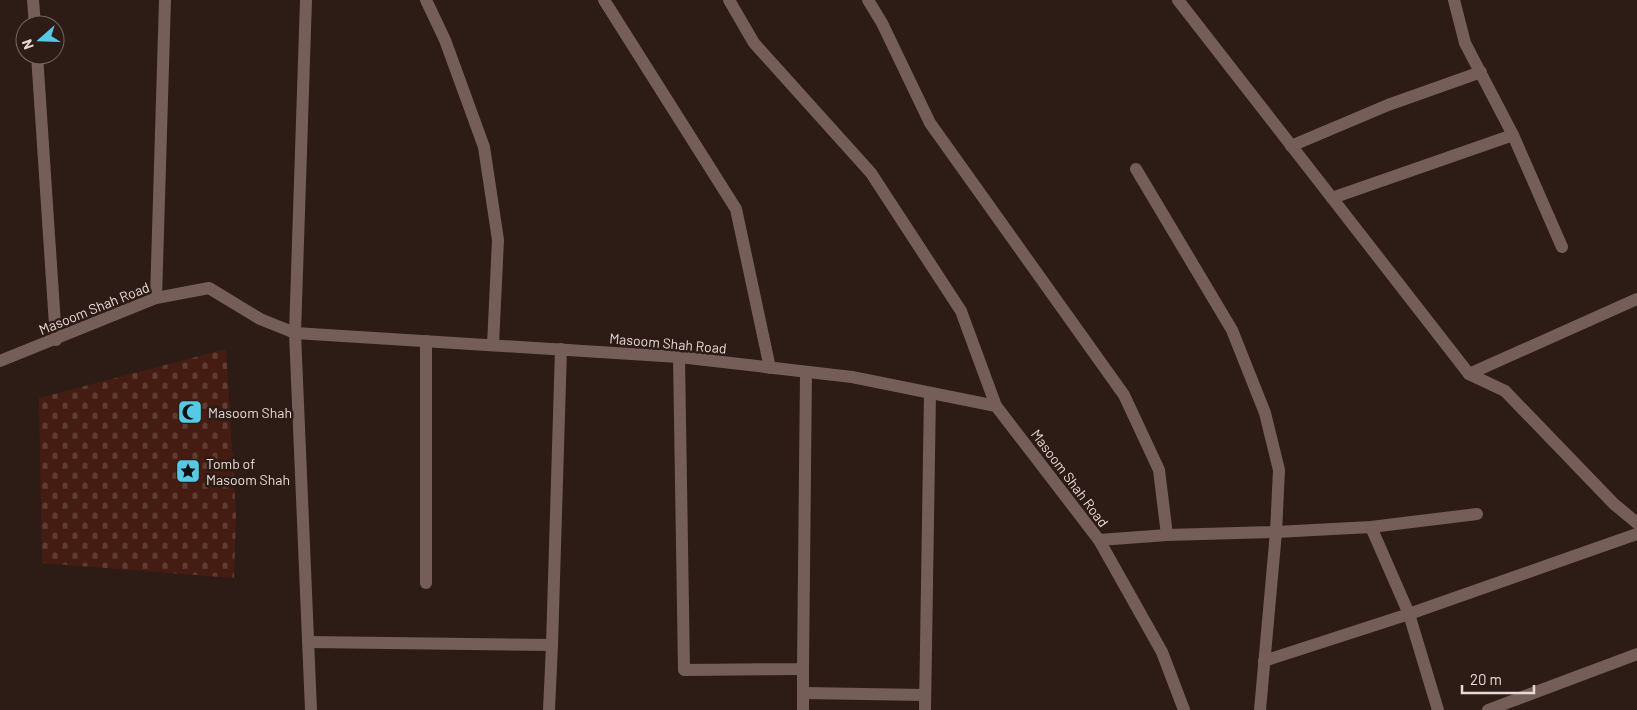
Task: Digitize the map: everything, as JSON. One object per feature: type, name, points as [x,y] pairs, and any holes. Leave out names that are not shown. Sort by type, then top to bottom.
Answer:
[{"type":"street","points":[[33,0],[34,15]]},
{"type":"street","points":[[156,298],[165,0]]},
{"type":"street","points":[[306,0],[295,333],[311,710]]},
{"type":"street","points":[[426,0],[445,40],[484,147],[498,240],[492,345]]},
{"type":"street","points":[[604,0],[736,209],[770,368]]},
{"type":"street","points":[[729,0],[754,42],[871,173],[882,189],[961,311],[996,406]]},
{"type":"street","points":[[868,0],[930,123],[1124,395],[1160,470],[1167,535]]},
{"type":"street","points":[[1178,0],[1469,374],[1505,391],[1614,504],[1637,523]]},
{"type":"street","points":[[1454,0],[1465,43],[1514,135],[1562,247]]},
{"type":"street","points":[[38,65],[56,340]]},
{"type":"street","points":[[1291,146],[1388,105],[1481,72]]},
{"type":"street","points":[[1332,198],[1514,135]]},
{"type":"street","points":[[1136,169],[1232,330],[1265,412],[1278,470],[1276,532],[1260,710]]},
{"type":"street","name":"Masoom Shah Road","points":[[0,361],[156,298],[209,288],[260,319],[295,333],[679,356],[852,377],[996,406],[1099,540],[1162,652],[1184,710]]},
{"type":"street","points":[[1469,374],[1637,299]]},
{"type":"street","points":[[426,341],[426,583]]},
{"type":"street","points":[[548,710],[552,645],[561,349]]},
{"type":"street","points":[[679,356],[684,670],[803,669]]},
{"type":"street","points":[[803,710],[806,372]]},
{"type":"street","points":[[925,710],[930,393]]},
{"type":"street","points":[[1099,540],[1167,535],[1371,527],[1477,514]]},
{"type":"street","points":[[1371,527],[1409,614],[1438,710]]},
{"type":"street","points":[[1264,660],[1409,614],[1637,534]]},
{"type":"street","points":[[308,642],[552,645]]},
{"type":"street","points":[[1488,710],[1637,654]]},
{"type":"street","points":[[803,693],[925,695]]},
{"type":"green space","points":[[226,349],[236,516],[234,578],[42,563],[39,398]]},
{"type":"place","name":"Masoom Shah","points":[[190,412]]},
{"type":"place","name":"Tomb of Masoom Shah","points":[[188,471]]}]
